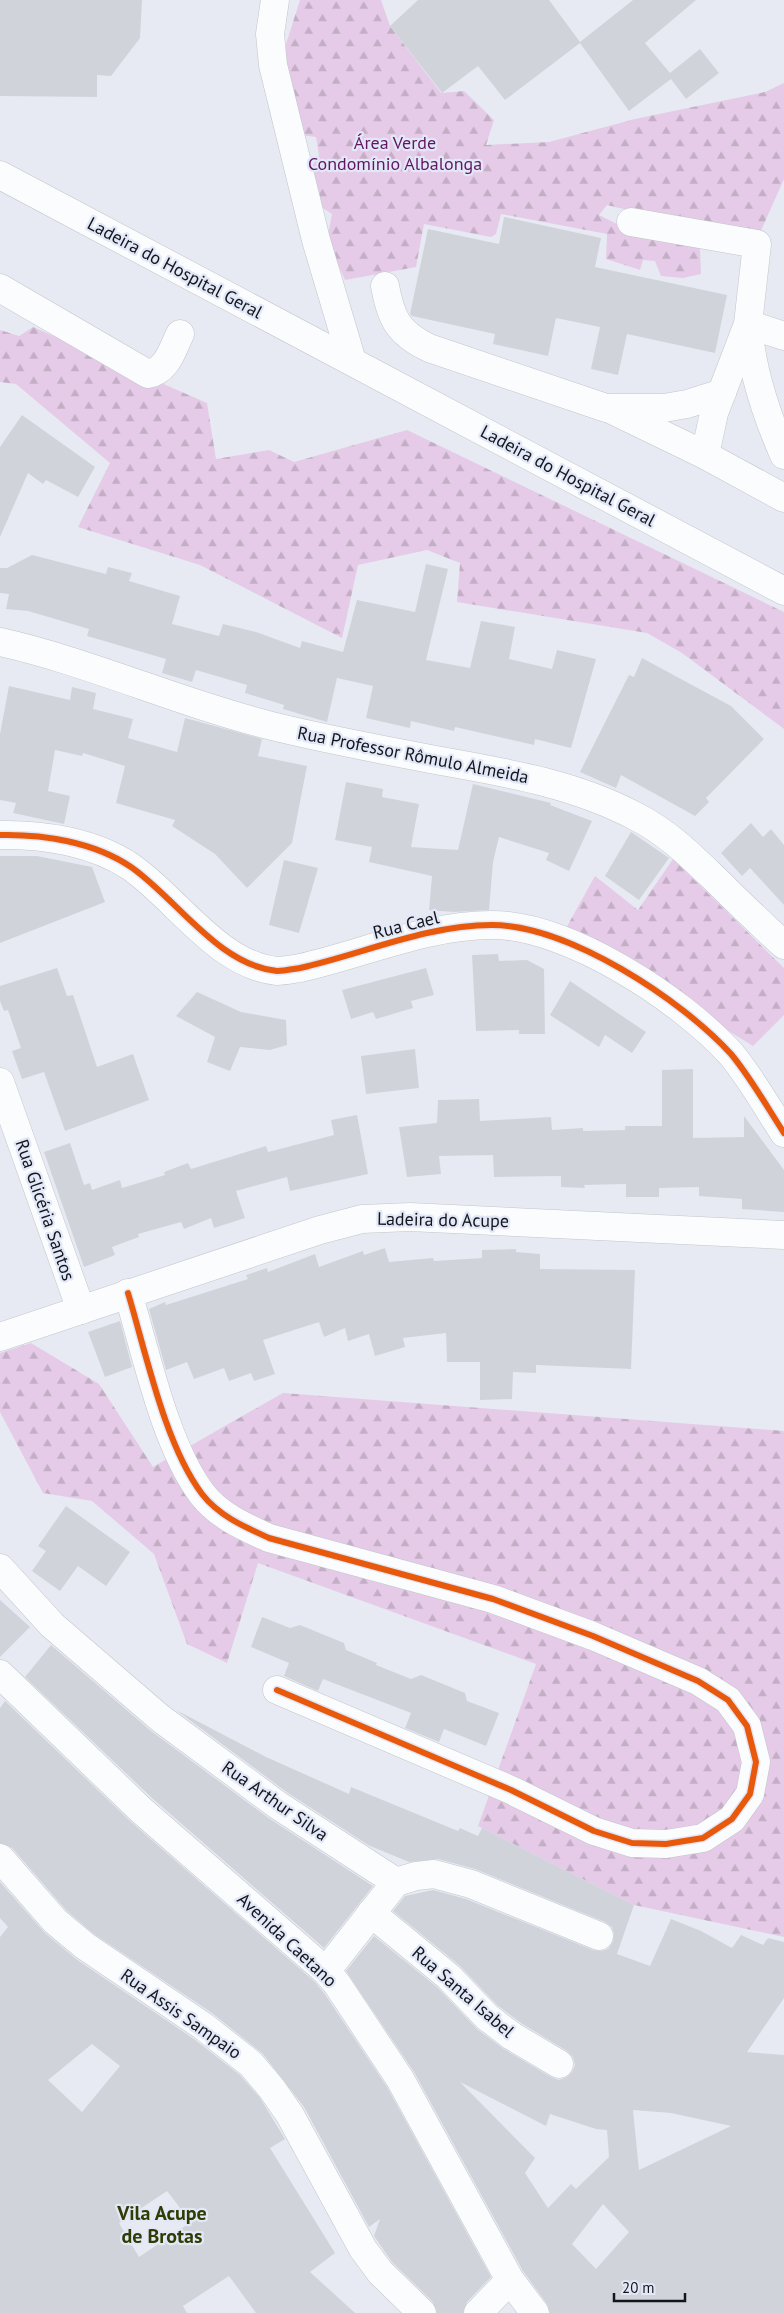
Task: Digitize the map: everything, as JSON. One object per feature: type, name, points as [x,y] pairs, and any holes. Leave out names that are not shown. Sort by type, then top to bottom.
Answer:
[{"type":"street","points":[[276,0],[270,34],[274,65],[316,240],[352,360]]},
{"type":"street","name":"Ladeira do Hospital Geral","points":[[3,183],[352,360],[784,591]]},
{"type":"street","points":[[631,222],[757,244],[748,324],[752,360],[770,419],[784,455]]},
{"type":"street","points":[[385,286],[388,305],[396,325],[412,340],[429,348],[606,408],[705,455],[784,498]]},
{"type":"street","points":[[0,288],[148,374],[157,372],[163,367],[180,334]]},
{"type":"street","points":[[748,324],[784,336]]},
{"type":"street","points":[[705,455],[708,434],[748,324]]},
{"type":"street","points":[[606,408],[664,408],[687,404],[722,393]]},
{"type":"street","name":"Rua Professor Rômulo Almeida","points":[[0,642],[54,656],[185,702],[270,726],[349,744],[508,773],[558,785],[597,798],[635,816],[676,841],[784,946]]},
{"type":"street","name":"Rua Cael","points":[[0,836],[24,835],[54,840],[107,854],[130,867],[154,886],[237,958],[279,971],[300,968],[425,934],[458,928],[493,925],[526,930],[560,940],[598,956],[641,981],[707,1030],[732,1056],[784,1133]]},
{"type":"street","name":"Rua Glicéria Santos","points":[[0,1082],[80,1310]]},
{"type":"street","name":"Ladeira do Acupe","points":[[0,1337],[320,1230],[362,1219],[410,1217],[784,1235]]},
{"type":"street","points":[[128,1293],[166,1420],[182,1462],[203,1495],[234,1522],[269,1538],[493,1599],[593,1636],[698,1681],[728,1700],[747,1726],[756,1762],[750,1794],[732,1819],[703,1838],[666,1844],[632,1843],[594,1832],[511,1790],[276,1690]]},
{"type":"street","name":"Rua Arthur Silva","points":[[0,1568],[52,1625],[160,1718],[279,1806],[396,1882]]},
{"type":"street","name":"Avenida Caetano","points":[[0,1674],[141,1810],[326,1971],[347,1998],[400,2079],[510,2280],[535,2313]]},
{"type":"street","name":"Rua Assis Sampaio","points":[[0,1858],[55,1921],[85,1946],[203,2026],[251,2064],[272,2089],[290,2116],[363,2249],[380,2272],[422,2313]]},
{"type":"street","points":[[326,1971],[396,1882],[416,1876],[434,1874],[471,1884],[599,1936]]},
{"type":"street","name":"Rua Santa Isabel","points":[[372,1914],[451,1979],[487,2017],[512,2036],[559,2064]]},
{"type":"street","points":[[478,2313],[510,2280]]},
{"type":"green space","name":"Área Verde Condomínio Albalonga","points":[[300,0],[381,0],[390,26],[441,93],[464,91],[494,120],[486,145],[549,142],[635,119],[765,92],[784,83],[784,179],[759,235],[673,221],[607,205],[599,215],[627,229],[700,248],[701,274],[683,278],[661,276],[655,261],[643,260],[640,270],[606,259],[607,234],[501,214],[496,234],[491,237],[424,224],[416,267],[345,280],[327,240],[332,214],[318,205],[312,166],[319,155],[316,137],[301,135],[280,63]]},
{"type":"green space","points":[[33,327],[207,403],[216,459],[269,450],[294,462],[407,430],[784,612],[784,729],[682,653],[647,633],[457,602],[460,563],[427,550],[358,565],[342,638],[200,565],[78,527],[110,463],[16,384],[0,382],[0,330],[19,336]]},
{"type":"green space","points":[[673,859],[784,968],[784,1015],[753,1046],[565,930],[595,876],[638,910]]},
{"type":"green space","points":[[31,1343],[99,1384],[153,1467],[283,1393],[784,1431],[784,1937],[634,1905],[478,1826],[536,1664],[258,1563],[227,1663],[187,1644],[154,1554],[92,1501],[43,1493],[0,1412],[0,1353]]},
{"type":"building","points":[[0,0],[142,0],[140,38],[111,76],[97,75],[97,97],[0,96]]},
{"type":"building","points":[[418,0],[549,0],[580,42],[633,0],[696,0],[645,43],[670,73],[700,49],[719,73],[686,99],[671,79],[629,111],[580,43],[505,100],[478,66],[442,93],[390,26]]},
{"type":"building","points":[[504,217],[601,238],[595,267],[727,295],[715,353],[627,334],[618,375],[591,369],[600,327],[556,318],[548,356],[493,344],[495,334],[412,316],[410,314],[428,229],[499,244]]},
{"type":"building","points":[[22,415],[95,467],[78,497],[46,480],[43,484],[28,473],[0,537],[0,447]]},
{"type":"building","points":[[32,555],[106,574],[108,567],[132,573],[129,581],[180,596],[172,624],[219,636],[223,624],[256,632],[300,648],[302,641],[343,652],[357,600],[415,612],[426,564],[448,569],[426,660],[470,668],[481,621],[515,627],[509,659],[552,669],[557,650],[596,659],[571,748],[535,739],[534,745],[455,727],[454,731],[411,721],[410,728],[366,718],[373,686],[337,678],[327,722],[283,709],[284,705],[245,693],[247,685],[196,670],[192,682],[162,673],[166,659],[87,636],[89,629],[28,611],[6,609],[9,594],[0,593],[0,568],[7,568]]},
{"type":"building","points":[[642,658],[731,706],[764,739],[706,798],[709,802],[695,816],[621,775],[616,788],[580,772],[629,675],[634,677]]},
{"type":"building","points":[[9,686],[70,700],[72,687],[96,693],[93,709],[133,719],[128,738],[177,752],[185,718],[262,739],[258,756],[307,766],[292,843],[247,888],[215,854],[172,826],[175,820],[116,803],[125,766],[83,753],[82,756],[55,750],[48,791],[70,796],[64,824],[13,813],[16,803],[0,800],[0,734]]},
{"type":"building","points":[[346,782],[383,789],[382,797],[419,804],[411,847],[458,850],[473,784],[551,803],[550,805],[592,821],[569,871],[546,860],[549,853],[499,837],[493,862],[489,910],[454,912],[429,910],[432,876],[369,862],[372,847],[335,840]]},
{"type":"building","points":[[751,823],[763,837],[771,829],[784,845],[784,905],[750,868],[742,876],[721,853]]},
{"type":"building","points":[[631,832],[669,858],[639,900],[605,876]]},
{"type":"building","points":[[0,856],[37,856],[92,867],[105,902],[0,943]]},
{"type":"building","points":[[284,860],[318,868],[299,933],[269,925]]},
{"type":"building","points":[[498,954],[499,961],[527,960],[544,969],[545,1034],[519,1034],[519,1030],[476,1031],[472,955]]},
{"type":"building","points":[[57,968],[67,996],[73,995],[97,1067],[133,1054],[149,1100],[65,1131],[44,1072],[22,1079],[12,1051],[21,1048],[8,1010],[4,1011],[0,1001],[0,986]]},
{"type":"building","points":[[426,968],[434,995],[411,1001],[413,1008],[376,1019],[373,1012],[351,1019],[342,990]]},
{"type":"building","points":[[570,981],[646,1032],[632,1053],[605,1035],[599,1047],[550,1015]]},
{"type":"building","points":[[197,992],[241,1012],[286,1020],[287,1045],[270,1050],[240,1047],[230,1071],[207,1062],[215,1037],[176,1016]]},
{"type":"building","points":[[415,1049],[419,1088],[366,1094],[361,1056]]},
{"type":"building","points":[[693,1069],[693,1138],[744,1137],[744,1116],[784,1170],[784,1212],[742,1209],[742,1199],[699,1196],[699,1187],[659,1188],[659,1197],[626,1197],[626,1184],[584,1185],[585,1188],[561,1187],[561,1176],[494,1177],[493,1155],[439,1156],[441,1174],[407,1177],[399,1127],[437,1123],[438,1100],[479,1099],[480,1121],[551,1117],[552,1130],[583,1128],[583,1131],[625,1130],[625,1126],[662,1126],[662,1070]]},
{"type":"building","points":[[357,1115],[368,1174],[290,1191],[287,1177],[236,1191],[245,1218],[214,1228],[211,1218],[184,1229],[181,1222],[138,1234],[139,1237],[112,1247],[115,1255],[84,1267],[44,1152],[70,1143],[84,1185],[90,1183],[92,1190],[120,1180],[122,1188],[165,1175],[164,1172],[188,1163],[191,1169],[266,1146],[268,1152],[334,1135],[331,1120]]},
{"type":"building","points":[[385,1248],[389,1262],[433,1258],[434,1261],[482,1258],[482,1250],[516,1249],[516,1252],[540,1254],[540,1269],[635,1270],[631,1369],[536,1365],[536,1373],[513,1372],[512,1399],[480,1400],[480,1362],[447,1362],[446,1333],[403,1338],[405,1347],[375,1356],[369,1334],[348,1341],[345,1328],[324,1337],[319,1322],[263,1340],[275,1374],[254,1381],[251,1373],[229,1381],[224,1368],[194,1379],[187,1362],[166,1370],[149,1309],[165,1302],[166,1305],[248,1279],[246,1275],[267,1268],[268,1272],[315,1254],[319,1267],[363,1251],[364,1255]]},
{"type":"building","points":[[120,1321],[132,1367],[105,1377],[88,1332]]},
{"type":"building","points":[[66,1506],[130,1552],[106,1586],[78,1566],[60,1591],[32,1571],[46,1551],[38,1546]]},
{"type":"building","points":[[0,1600],[30,1627],[0,1657]]},
{"type":"building","points":[[262,1617],[290,1628],[300,1625],[344,1643],[346,1650],[377,1663],[376,1665],[411,1679],[421,1675],[465,1693],[467,1701],[499,1713],[486,1746],[444,1729],[439,1742],[405,1728],[411,1713],[323,1679],[318,1691],[284,1676],[289,1663],[251,1647]]},
{"type":"building","points":[[51,1645],[151,1731],[270,1819],[373,1886],[324,1948],[152,1798],[25,1677]]},
{"type":"building","points":[[5,1701],[130,1821],[315,1982],[324,1993],[387,2087],[491,2277],[467,2302],[463,2313],[437,2313],[433,2302],[392,2262],[374,2236],[380,2219],[369,2227],[304,2107],[263,2054],[212,2013],[94,1934],[66,1910],[12,1848],[0,1843],[0,1708]]},
{"type":"building","points":[[176,1710],[266,1757],[349,1794],[351,1787],[458,1831],[460,1828],[478,1836],[482,1828],[634,1905],[617,1954],[650,1966],[671,1919],[701,1931],[732,1948],[741,1935],[763,1945],[768,1938],[784,1942],[784,1998],[747,2052],[784,2055],[784,2313],[550,2313],[547,2304],[523,2271],[414,2072],[346,1971],[374,1936],[438,1988],[477,2029],[504,2049],[559,2080],[567,2077],[572,2072],[575,2065],[573,2057],[567,2051],[521,2023],[497,2005],[459,1965],[393,1911],[405,1896],[433,1890],[466,1899],[593,1950],[601,1951],[608,1949],[613,1942],[614,1934],[612,1927],[605,1922],[475,1869],[438,1859],[409,1862],[368,1845],[288,1793]],"holes":[[[460,2082],[546,2126],[550,2114],[596,2129],[607,2130],[609,2157],[576,2189],[571,2184],[548,2208],[525,2173],[535,2158]],[[633,2110],[671,2113],[731,2126],[639,2170]],[[603,2204],[629,2232],[596,2269],[572,2244]]]},
{"type":"building","points":[[0,1882],[45,1933],[76,1959],[194,2039],[240,2075],[260,2098],[285,2139],[270,2148],[335,2253],[310,2272],[355,2313],[256,2313],[229,2276],[183,2306],[187,2313],[0,2313],[0,1937],[8,1927],[0,1918]],"holes":[[[92,2044],[120,2066],[82,2112],[48,2080]],[[167,2191],[191,2222],[139,2257],[119,2223]]]},
{"type":"cycle path","points":[[0,835],[33,836],[68,841],[117,858],[148,880],[217,944],[236,957],[256,966],[277,971],[300,968],[395,941],[467,926],[492,925],[522,928],[554,937],[588,951],[621,969],[653,989],[709,1033],[738,1063],[784,1133]]},
{"type":"cycle path","points":[[128,1293],[158,1398],[177,1450],[202,1494],[224,1515],[269,1538],[493,1599],[593,1636],[698,1681],[728,1700],[747,1726],[756,1762],[750,1794],[732,1819],[703,1838],[666,1844],[632,1843],[594,1831],[511,1790],[277,1690]]},
{"type":"district","name":"Vila Acupe de Brotas","points":[[162,2224]]}]
